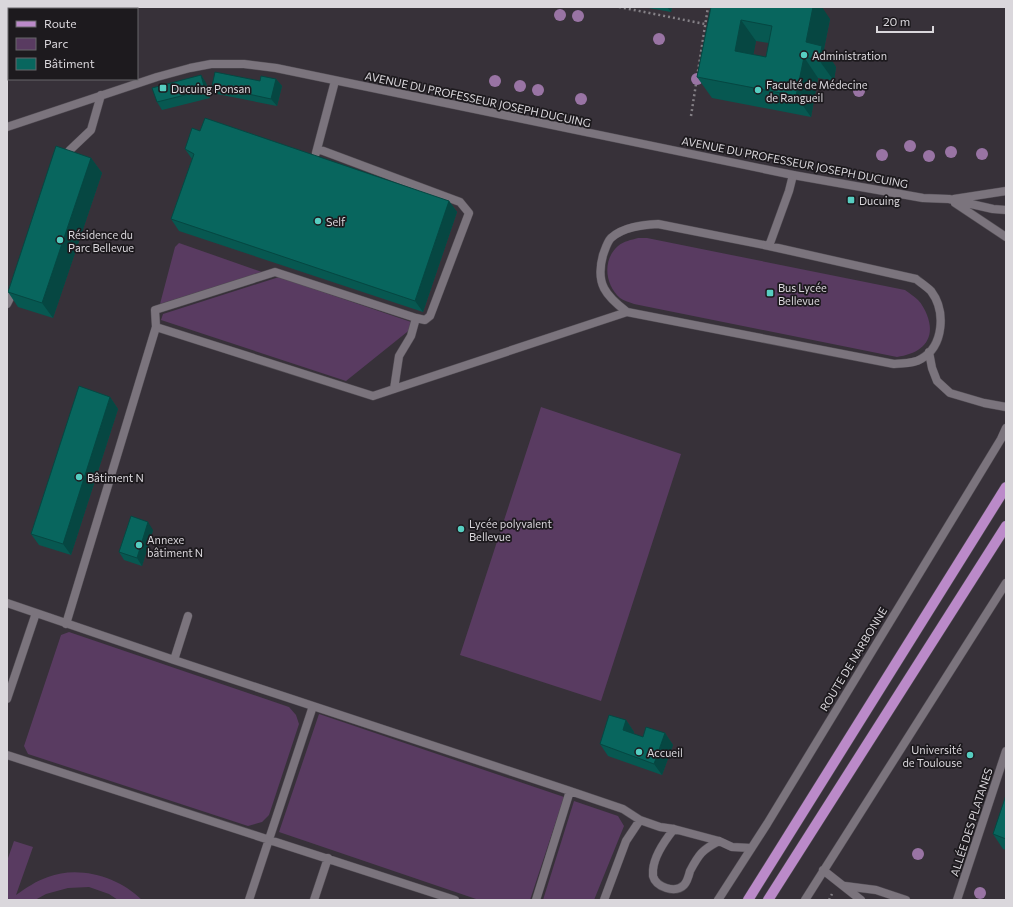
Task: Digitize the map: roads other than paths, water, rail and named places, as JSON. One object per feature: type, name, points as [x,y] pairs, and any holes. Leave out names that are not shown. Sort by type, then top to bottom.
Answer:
[{"type":"main road","points":[[748,900],[1006,487]]},
{"type":"main road","points":[[768,900],[1006,526]]},
{"type":"street","name":"AVENUE DU PROFESSEUR JOSEPH DUCUING","points":[[7,127],[101,95],[190,68],[211,64],[244,64],[276,68],[793,175],[923,198],[949,199]]},
{"type":"street","points":[[312,163],[318,149],[335,81]]},
{"type":"street","points":[[60,163],[70,150],[90,130],[101,95]]},
{"type":"street","points":[[66,624],[156,327],[155,310],[275,272],[416,318],[425,320],[430,316],[468,213],[460,202],[318,149]]},
{"type":"street","points":[[769,246],[789,191],[793,175]]},
{"type":"street","points":[[949,199],[1006,191]]},
{"type":"street","points":[[949,199],[993,209],[1006,210]]},
{"type":"street","points":[[949,199],[1006,237]]},
{"type":"street","points":[[658,224],[769,246],[916,280],[930,290],[939,306],[941,322],[939,338],[922,359],[913,363],[894,364],[627,312],[611,300],[602,285],[600,266],[605,248],[611,238],[624,230],[641,225],[658,224]]},
{"type":"street","points":[[7,304],[18,280]]},
{"type":"street","points":[[156,327],[373,396],[627,312]]},
{"type":"street","points":[[394,389],[399,356],[411,336],[416,318]]},
{"type":"street","points":[[929,352],[932,368],[937,381],[950,392],[984,403],[1006,407]]},
{"type":"street","name":"ROUTE DE NARBONNE","points":[[718,900],[998,444],[1006,428]]},
{"type":"street","points":[[804,900],[880,783],[1006,583]]},
{"type":"street","points":[[7,603],[66,624],[623,809],[640,820],[660,827],[674,829],[719,841],[732,847],[751,848]]},
{"type":"street","points":[[7,699],[36,613]]},
{"type":"street","points":[[174,660],[188,616]]},
{"type":"street","points":[[249,900],[313,706]]},
{"type":"street","name":"ALLÉE DES PLATANES","points":[[957,900],[1006,751]]},
{"type":"street","points":[[7,755],[456,900]]},
{"type":"street","points":[[536,900],[570,791]]},
{"type":"street","points":[[604,900],[626,841],[640,820]]},
{"type":"street","points":[[674,829],[664,842],[654,866],[653,876],[658,883],[669,889],[678,888],[684,885],[696,859],[704,849],[719,841]]},
{"type":"street","points":[[314,900],[328,858]]},
{"type":"street","points":[[823,870],[861,900]]},
{"type":"street","points":[[845,886],[876,890],[906,900]]},
{"type":"place","name":"Administration","points":[[804,55]]},
{"type":"place","name":"Ducuing Ponsan","points":[[163,88]]},
{"type":"place","name":"Faculté de Médecine de Rangueil","points":[[758,90]]},
{"type":"place","name":"Ducuing","points":[[851,200]]},
{"type":"place","name":"Self","points":[[318,221]]},
{"type":"place","name":"Résidence du Parc Bellevue","points":[[60,240]]},
{"type":"place","name":"Bus Lycée Bellevue","points":[[770,293]]},
{"type":"place","name":"Bâtiment N","points":[[79,477]]},
{"type":"place","name":"Lycée polyvalent Bellevue","points":[[461,529]]},
{"type":"place","name":"Annexe bâtiment N","points":[[139,545]]},
{"type":"place","name":"Accueil","points":[[639,752]]},
{"type":"place","name":"Université de Toulouse","points":[[970,755]]}]
